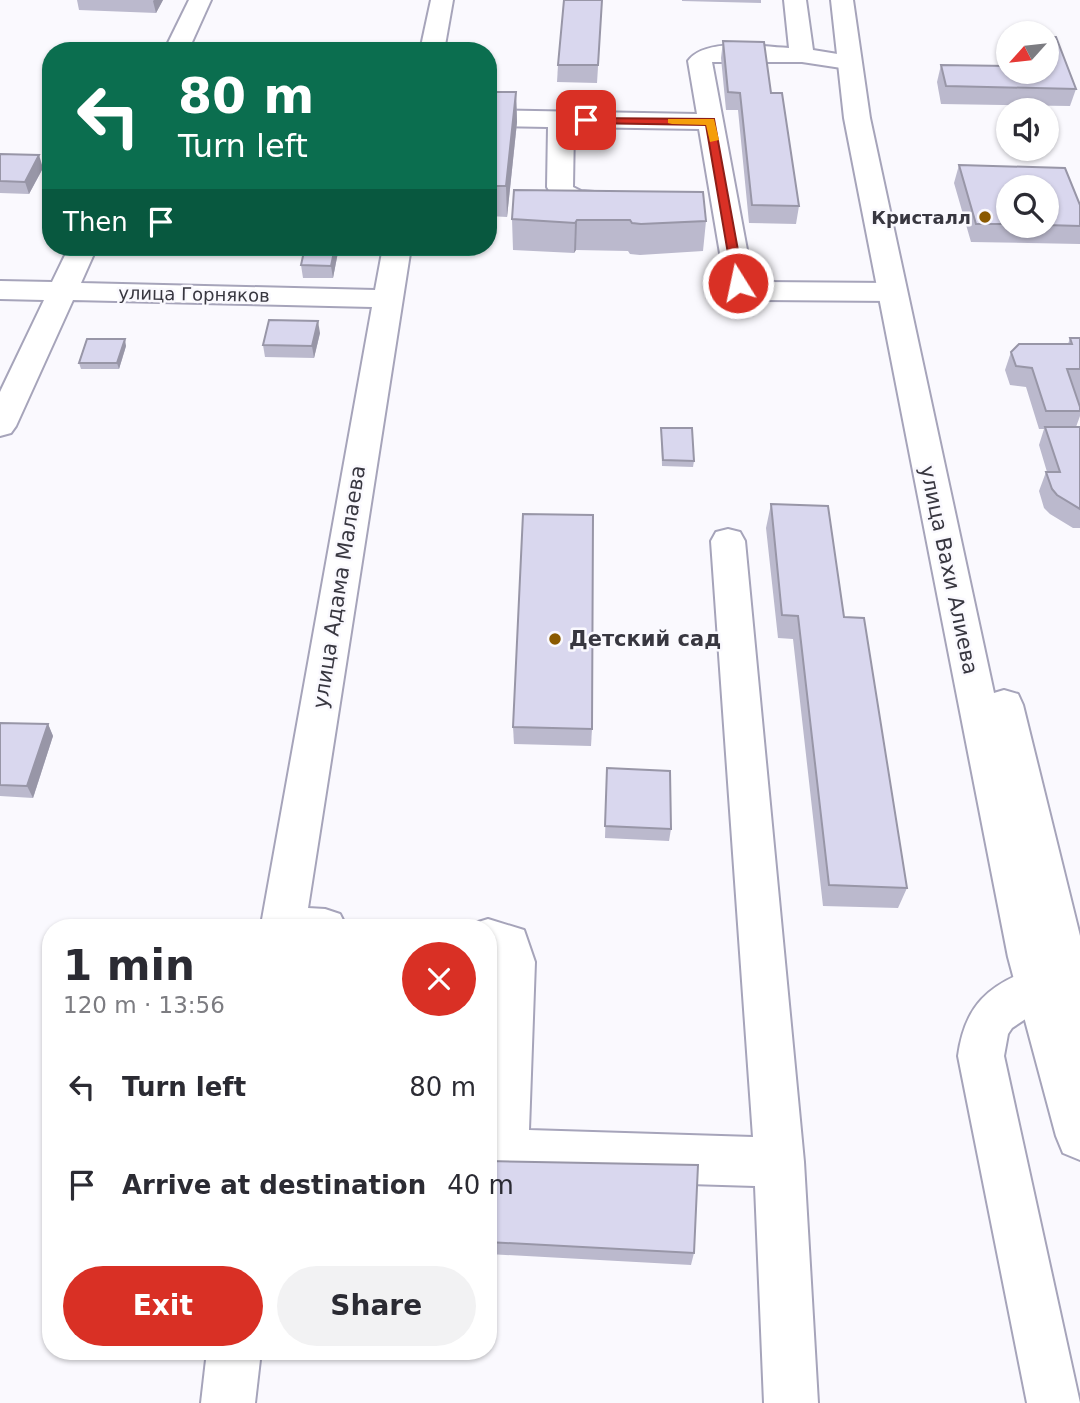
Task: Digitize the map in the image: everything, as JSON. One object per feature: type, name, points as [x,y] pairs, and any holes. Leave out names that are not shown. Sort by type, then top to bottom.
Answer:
[{"type":"main road","points":[[180,42],[200,0]]},
{"type":"main road","points":[[434,42],[442,0]]},
{"type":"main road","points":[[802,55],[796,3],[848,2]]},
{"type":"main road","name":"улица Вахи Алиева","points":[[848,2],[848,62],[856,118],[1030,957],[1080,1136]]},
{"type":"main road","name":"улица Вахи Алиева","points":[[848,2],[867,62],[910,293],[1080,1030]]},
{"type":"main road","points":[[848,62],[802,55],[715,53],[704,56],[700,61],[710,121],[712,204],[738,283],[743,288],[754,291],[892,292]]},
{"type":"main road","points":[[497,118],[710,121]]},
{"type":"main road","points":[[561,120],[560,187],[565,195],[580,199],[633,201]]},
{"type":"main road","points":[[0,426],[79,256]]},
{"type":"main road","name":"улица Адама Малаева","points":[[284,919],[395,256]]},
{"type":"main road","name":"улица Горняков","points":[[0,289],[387,299]]},
{"type":"main road","points":[[728,541],[779,1161],[791,1403]]},
{"type":"main road","points":[[497,940],[508,944],[513,962],[505,1132],[512,1146],[524,1155],[779,1161]]},
{"type":"main road","points":[[1035,988],[993,1014],[983,1031],[981,1056],[1054,1403]]},
{"type":"main road","points":[[228,1403],[233,1360]]},
{"type":"building","points":[[564,0],[602,0],[598,65],[558,65]]},
{"type":"building","points":[[723,41],[764,42],[771,93],[782,93],[799,206],[752,205],[740,93],[728,92]]},
{"type":"building","points":[[1059,45],[1076,89],[946,86],[941,65],[996,66],[996,84],[1059,84]]},
{"type":"building","points":[[497,92],[516,92],[506,186],[497,186]]},
{"type":"building","points":[[0,154],[39,155],[25,182],[0,181]]},
{"type":"building","points":[[959,165],[1065,168],[1080,205],[1080,226],[1059,225],[1059,175],[996,175],[996,224],[976,224]]},
{"type":"building","points":[[514,190],[703,192],[706,221],[641,224],[632,223],[630,220],[577,220],[575,223],[512,219]]},
{"type":"building","points":[[303,256],[333,256],[331,266],[301,265]]},
{"type":"building","points":[[269,320],[318,321],[312,346],[263,345]]},
{"type":"building","points":[[1070,338],[1080,338],[1080,369],[1067,369],[1080,411],[1046,411],[1032,368],[1016,366],[1011,352],[1019,344],[1072,344]]},
{"type":"building","points":[[87,339],[125,339],[117,363],[79,363]]},
{"type":"building","points":[[1045,427],[1080,427],[1080,509],[1052,489],[1046,472],[1060,472]]},
{"type":"building","points":[[661,428],[692,428],[694,461],[663,460]]},
{"type":"building","points":[[771,504],[828,506],[844,617],[864,618],[907,888],[829,885],[798,616],[782,615]]},
{"type":"building","name":"Детский сад","points":[[523,514],[593,515],[592,729],[513,727]]},
{"type":"building","points":[[0,723],[48,724],[27,786],[0,785]]},
{"type":"building","points":[[607,768],[670,771],[671,829],[605,826]]},
{"type":"building","points":[[497,1161],[698,1165],[694,1253],[497,1242]]},
{"type":"slow traffic","points":[[672,121],[710,121],[714,140]]},
{"type":"place","name":"Кристалл","points":[[985,217]]},
{"type":"place","name":"Детский сад","points":[[555,639]]},
{"type":"route","points":[[586,120],[710,121],[738,283]]}]
